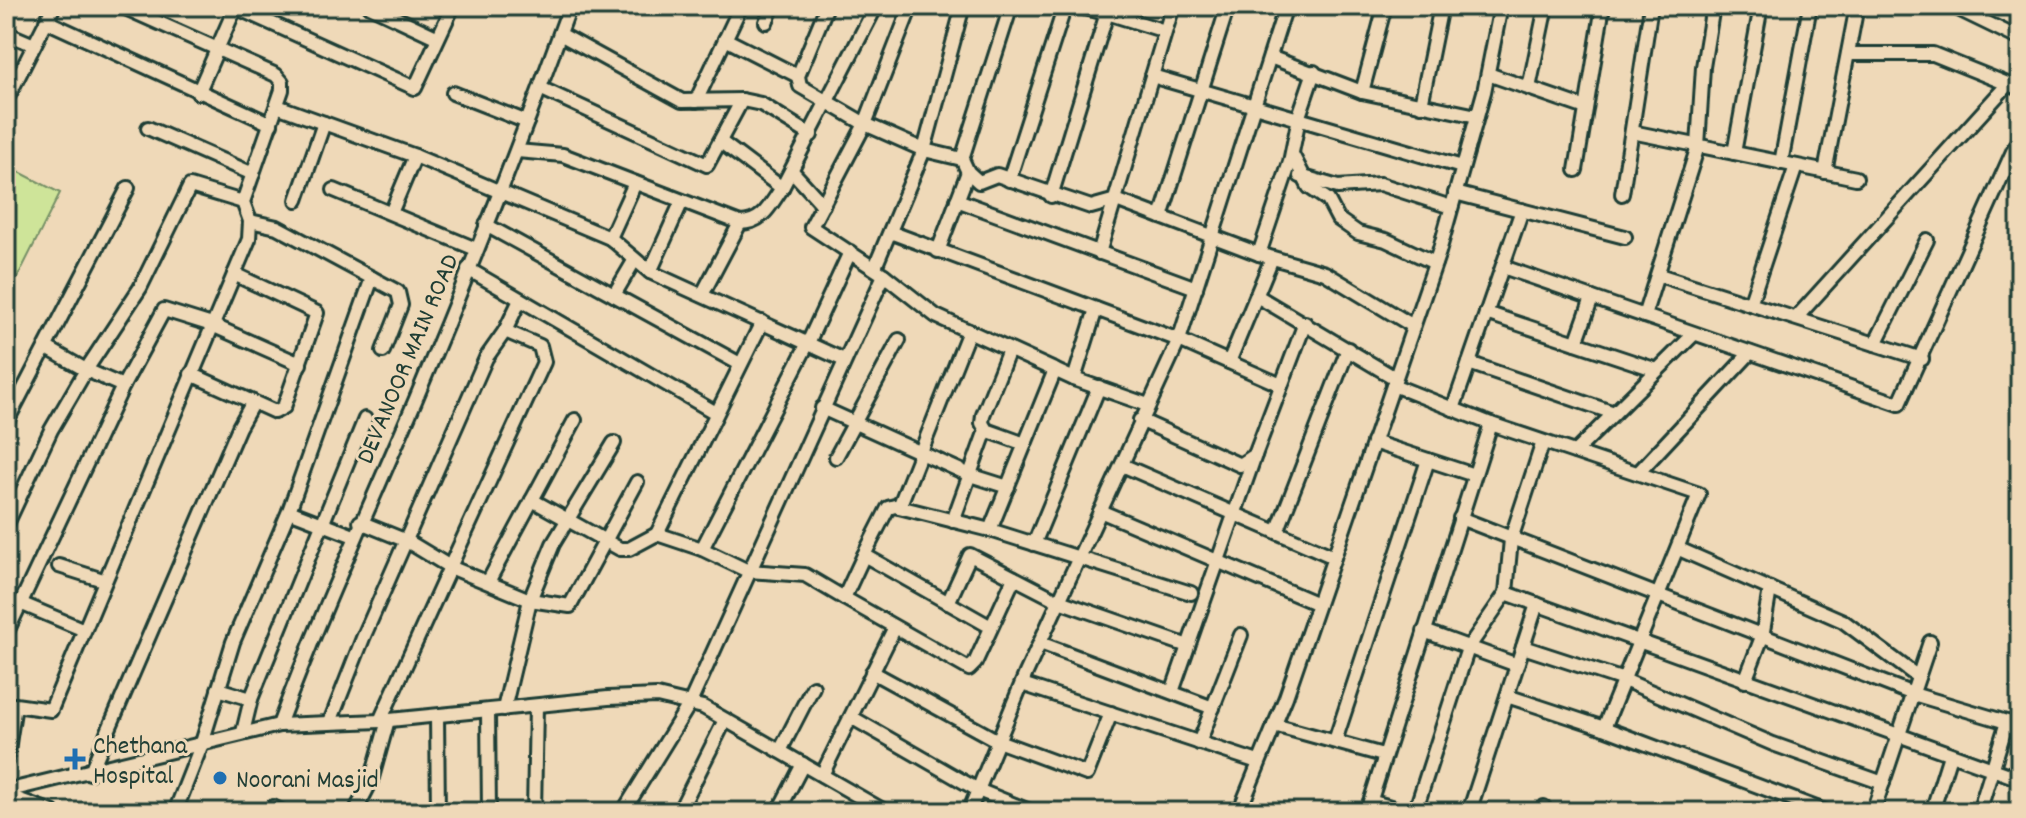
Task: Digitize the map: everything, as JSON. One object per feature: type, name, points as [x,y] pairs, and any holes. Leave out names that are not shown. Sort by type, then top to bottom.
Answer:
[{"type":"street","points":[[6,94],[9,95],[54,6]]},
{"type":"street","points":[[6,762],[8,724],[15,705],[51,710],[82,629],[249,239],[250,221],[243,202],[277,106],[282,82],[276,75],[121,6]]},
{"type":"street","points":[[198,93],[235,6],[415,88],[453,6]]},
{"type":"street","points":[[370,6],[393,11],[436,37]]},
{"type":"street","name":"DEVANOOR MAIN ROAD","points":[[279,725],[354,536],[414,401],[517,151],[570,6]]},
{"type":"street","points":[[696,101],[741,6]]},
{"type":"street","points":[[766,22],[773,6]]},
{"type":"street","points":[[827,6],[798,76],[800,86],[865,124],[924,150],[962,159]]},
{"type":"street","points":[[517,151],[563,155],[740,223],[754,223],[792,171],[876,6]]},
{"type":"street","points":[[911,6],[865,124],[811,227],[879,271],[936,316],[1074,379],[1148,405]]},
{"type":"street","points":[[623,812],[690,703],[844,360],[879,271],[890,232],[924,150],[963,6]]},
{"type":"street","points":[[1011,6],[962,159],[968,172],[979,182],[997,175],[1051,196],[1091,207],[1116,200],[1265,256],[1325,273],[1413,326]]},
{"type":"street","points":[[1009,180],[1065,6]]},
{"type":"street","points":[[1073,6],[1165,31]]},
{"type":"street","points":[[1099,253],[1173,6]]},
{"type":"street","points":[[1161,217],[1228,6]]},
{"type":"street","points":[[969,812],[1040,643],[1179,340],[1286,6]]},
{"type":"street","points":[[1362,92],[1385,6]]},
{"type":"street","points":[[1421,105],[1441,6]]},
{"type":"street","points":[[1239,812],[1318,604],[1435,263],[1488,74],[1501,6]]},
{"type":"street","points":[[1529,88],[1546,6]]},
{"type":"street","points":[[1576,170],[1603,6]]},
{"type":"street","points":[[1622,194],[1651,6]]},
{"type":"street","points":[[1644,316],[1698,146],[1703,67],[1713,6]]},
{"type":"street","points":[[1734,153],[1761,6]]},
{"type":"street","points":[[1781,163],[1810,6]]},
{"type":"street","points":[[1825,172],[1857,6]]},
{"type":"street","points":[[1952,6],[1978,12],[2020,39]]},
{"type":"street","points":[[1051,196],[1107,13]]},
{"type":"street","points":[[46,21],[271,124]]},
{"type":"street","points":[[6,33],[34,45]]},
{"type":"street","points":[[560,34],[682,101],[742,100],[761,104],[811,135]]},
{"type":"street","points":[[725,39],[798,76]]},
{"type":"street","points":[[1796,318],[2014,86],[1933,54],[1848,54]]},
{"type":"street","points":[[1270,57],[1362,92],[1477,116]]},
{"type":"street","points":[[1229,362],[1257,296],[1299,118],[1314,72]]},
{"type":"street","points":[[1488,74],[1586,108]]},
{"type":"street","points":[[1152,76],[1462,167]]},
{"type":"street","points":[[540,88],[707,165],[742,100]]},
{"type":"street","points":[[453,93],[527,122]]},
{"type":"street","points":[[277,106],[415,156],[610,238],[650,272],[844,360]]},
{"type":"street","points":[[297,200],[324,123]]},
{"type":"street","points":[[148,128],[253,174]]},
{"type":"street","points":[[1632,132],[1856,178]]},
{"type":"street","points":[[1503,267],[1894,404],[1903,401],[2020,136]]},
{"type":"street","points":[[721,142],[782,188]]},
{"type":"street","points":[[1292,154],[1309,187],[1328,200],[1338,219],[1358,233],[1386,240],[1435,263]]},
{"type":"street","points":[[391,213],[415,156]]},
{"type":"street","points":[[1750,304],[1796,166]]},
{"type":"street","points":[[792,171],[823,205]]},
{"type":"street","points":[[938,251],[968,172]]},
{"type":"street","points":[[1285,176],[1304,176],[1338,187],[1380,184],[1451,207]]},
{"type":"street","points":[[610,238],[635,183]]},
{"type":"street","points":[[6,526],[51,430],[140,288],[190,186],[243,202]]},
{"type":"street","points":[[1328,200],[1338,187]]},
{"type":"street","points":[[6,423],[11,401],[47,348],[128,188]]},
{"type":"street","points":[[334,190],[476,249]]},
{"type":"street","points":[[1455,193],[1625,237]]},
{"type":"street","points":[[957,200],[1196,288]]},
{"type":"street","points":[[650,272],[682,201]]},
{"type":"street","points":[[1453,409],[1522,210]]},
{"type":"street","points":[[250,221],[277,227],[398,292],[402,298],[383,351]]},
{"type":"street","points":[[702,295],[740,223]]},
{"type":"street","points":[[486,225],[740,364]]},
{"type":"street","points":[[890,232],[1179,340],[1281,385]]},
{"type":"street","points":[[1875,344],[1927,240]]},
{"type":"street","points":[[702,549],[808,343],[850,252]]},
{"type":"street","points":[[614,295],[634,261]]},
{"type":"street","points":[[468,269],[716,413]]},
{"type":"street","points":[[191,374],[280,412],[317,313],[234,274]]},
{"type":"street","points":[[1659,275],[1922,359]]},
{"type":"street","points":[[175,812],[201,746],[233,642],[289,511],[372,278]]},
{"type":"street","points":[[1257,296],[1348,349],[1394,382],[1453,409],[1699,494],[1604,728]]},
{"type":"street","points":[[1576,343],[1592,298]]},
{"type":"street","points":[[330,722],[363,638],[486,358],[505,331],[520,300]]},
{"type":"street","points":[[1074,379],[1096,309]]},
{"type":"street","points":[[6,634],[123,386],[164,310],[212,325],[300,364]]},
{"type":"street","points":[[1486,313],[1657,370]]},
{"type":"street","points":[[532,500],[624,550],[657,534],[762,322]]},
{"type":"street","points":[[1172,692],[1305,323]]},
{"type":"street","points":[[355,812],[371,781],[384,721],[450,567],[544,362],[540,346],[505,331]]},
{"type":"street","points":[[899,507],[969,331]]},
{"type":"street","points":[[1575,452],[1694,334]]},
{"type":"street","points":[[836,457],[899,340]]},
{"type":"street","points":[[47,348],[123,386]]},
{"type":"street","points":[[1277,532],[1348,349]]},
{"type":"street","points":[[1009,350],[982,423],[986,430],[1025,444]]},
{"type":"street","points":[[1638,473],[1750,353]]},
{"type":"street","points":[[1469,363],[1614,413]]},
{"type":"street","points":[[990,530],[1055,370]]},
{"type":"street","points":[[1034,544],[1099,387]]},
{"type":"street","points":[[90,773],[239,427],[253,402]]},
{"type":"street","points":[[822,408],[970,475],[1008,487]]},
{"type":"street","points":[[243,732],[251,699],[320,523],[365,419]]},
{"type":"street","points":[[488,582],[575,420]]},
{"type":"street","points":[[1140,420],[1240,465],[1255,455]]},
{"type":"street","points":[[1407,812],[1368,806],[1491,424]]},
{"type":"street","points":[[953,521],[986,430]]},
{"type":"street","points":[[1373,442],[1474,475]]},
{"type":"street","points":[[1415,812],[1468,648],[1506,593],[1511,539],[1543,442]]},
{"type":"street","points":[[504,709],[530,600],[566,520],[614,443]]},
{"type":"street","points":[[1335,741],[1428,460]]},
{"type":"street","points":[[1122,465],[1334,557]]},
{"type":"street","points":[[360,522],[407,541],[450,567],[530,600],[570,606],[637,482]]},
{"type":"street","points":[[844,598],[888,508],[899,507],[990,530],[1191,593]]},
{"type":"street","points":[[289,511],[354,536]]},
{"type":"street","points":[[1100,511],[1318,604]]},
{"type":"street","points":[[1460,518],[1913,694],[2014,724],[1993,769],[1979,812]]},
{"type":"street","points":[[657,534],[702,549],[748,571],[805,575],[894,629],[969,669],[1014,578]]},
{"type":"street","points":[[1679,549],[1843,621],[1918,677]]},
{"type":"street","points":[[864,555],[991,627]]},
{"type":"street","points":[[948,603],[970,555],[1059,601],[1188,646]]},
{"type":"street","points":[[59,566],[103,580]]},
{"type":"street","points":[[1745,681],[1762,637],[1770,589]]},
{"type":"street","points":[[1506,593],[2020,779]]},
{"type":"street","points":[[20,603],[82,629]]},
{"type":"street","points":[[1469,812],[1537,604]]},
{"type":"street","points":[[822,775],[894,629]]},
{"type":"street","points":[[1424,631],[1517,665]]},
{"type":"street","points":[[1199,743],[1241,635]]},
{"type":"street","points":[[1873,812],[1930,642]]},
{"type":"street","points":[[1040,643],[1213,708]]},
{"type":"street","points":[[1523,647],[1624,680],[1773,744],[1883,783]]},
{"type":"street","points":[[872,672],[998,741],[1087,774],[1111,713]]},
{"type":"street","points":[[1022,684],[1258,762]]},
{"type":"street","points":[[780,751],[813,687]]},
{"type":"street","points":[[218,689],[251,699]]},
{"type":"street","points":[[6,793],[279,725],[384,721],[657,696],[690,703],[725,720],[886,812]]},
{"type":"street","points":[[1507,696],[1604,728],[1824,812]]},
{"type":"street","points":[[534,812],[536,706]]},
{"type":"street","points":[[488,711],[489,812]]},
{"type":"street","points":[[437,716],[438,812]]},
{"type":"street","points":[[851,717],[978,790],[1032,812]]},
{"type":"street","points":[[679,812],[725,720]]},
{"type":"street","points":[[1274,725],[1383,755]]},
{"type":"street","points":[[1932,812],[1950,755]]},
{"type":"street","points":[[778,812],[803,764]]},
{"type":"street","points":[[6,793],[52,812]]},
{"type":"green space","points":[[6,165],[60,193],[6,300]]},
{"type":"place","name":"Chethana Hospital","points":[[75,759]]},
{"type":"place","name":"Noorani Masjid","points":[[220,778]]}]
